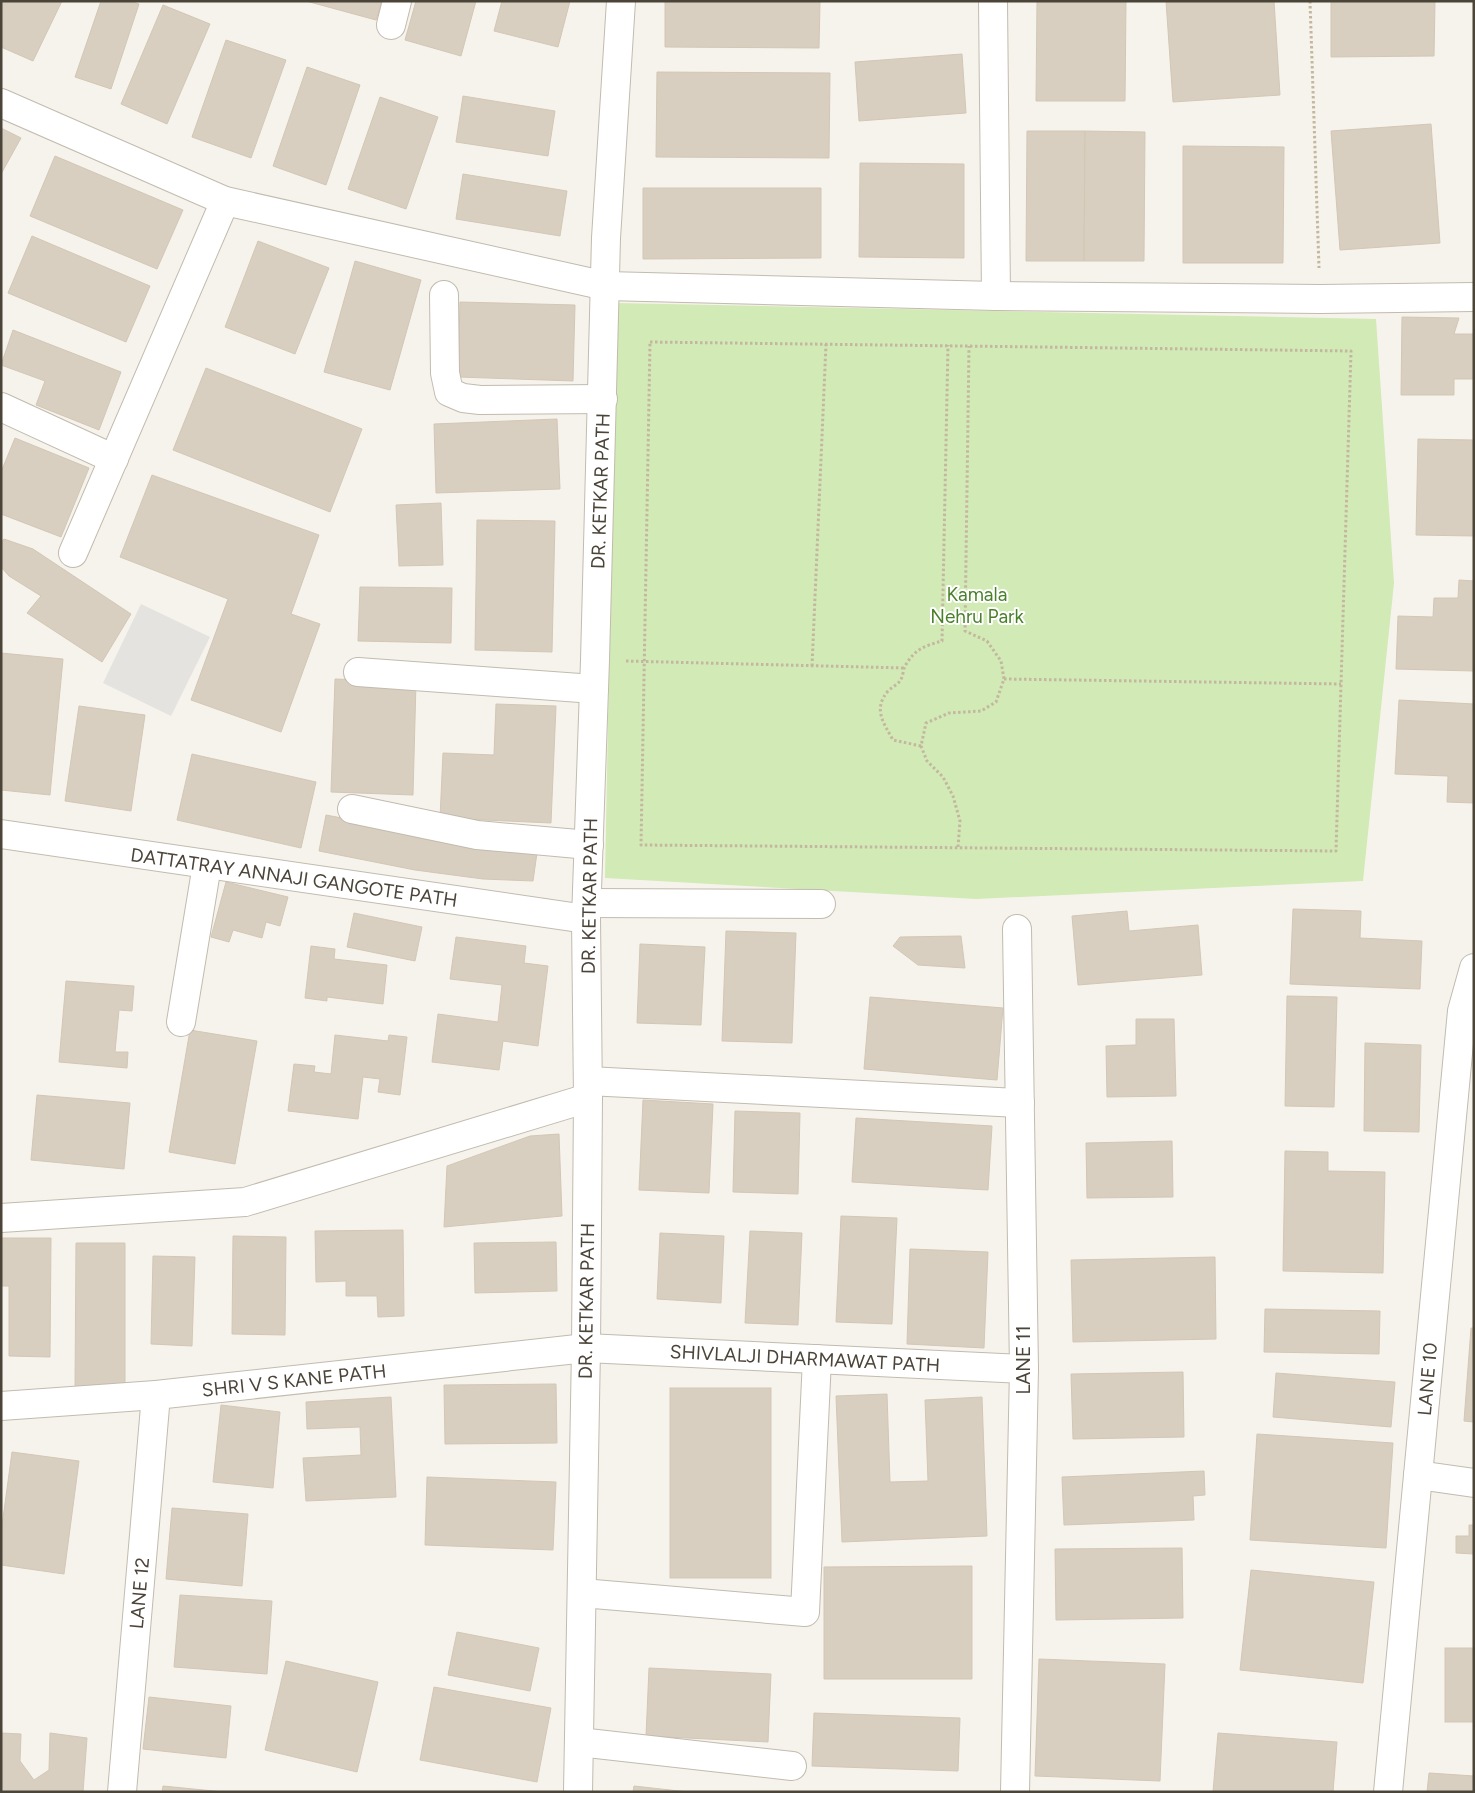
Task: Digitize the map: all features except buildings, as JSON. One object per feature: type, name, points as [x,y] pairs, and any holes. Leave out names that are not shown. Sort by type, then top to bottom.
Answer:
[{"type":"street","name":"DR. KETKAR PATH","points":[[578,1792],[586,1348],[588,1089],[586,911],[606,238],[621,1]]},
{"type":"street","points":[[993,1],[996,296]]},
{"type":"street","points":[[1,103],[224,201],[606,286],[996,296],[1320,299],[1474,298]]},
{"type":"street","points":[[73,553],[224,201]]},
{"type":"street","points":[[444,295],[445,373],[450,392],[463,398],[480,400],[602,399]]},
{"type":"street","points":[[1,407],[114,459]]},
{"type":"street","points":[[358,672],[594,689]]},
{"type":"street","points":[[352,809],[477,835],[589,845]]},
{"type":"street","name":"DATTATRAY ANNAJI GANGOTE PATH","points":[[1,834],[207,864],[586,911],[820,904]]},
{"type":"street","points":[[180,1022],[207,864]]},
{"type":"street","name":"LANE 11","points":[[1015,1792],[1024,1369],[1017,929]]},
{"type":"street","name":"LANE 10","points":[[1388,1792],[1462,1011],[1474,968]]},
{"type":"street","points":[[1,1218],[245,1202],[588,1089],[1020,1103]]},
{"type":"street","name":"SHIVLALJI DHARMAWAT PATH","points":[[586,1348],[1024,1369]]},
{"type":"street","name":"SHRI V S KANE PATH","points":[[1,1406],[156,1395],[586,1348]]},
{"type":"street","points":[[582,1593],[805,1612],[817,1359]]},
{"type":"street","name":"LANE 12","points":[[122,1792],[156,1395]]},
{"type":"street","points":[[1418,1475],[1474,1483]]},
{"type":"street","points":[[578,1742],[792,1766]]},
{"type":"path","points":[[1310,1],[1320,299]]},
{"type":"path","points":[[650,342],[826,344],[1351,351],[1336,851],[641,844],[650,342]]},
{"type":"path","points":[[812,666],[826,344]]},
{"type":"path","points":[[921,746],[893,740],[881,720],[880,704],[888,691],[901,680],[904,668],[913,654],[924,646],[942,641],[948,345]]},
{"type":"path","points":[[958,847],[960,821],[953,796],[942,777],[927,761],[921,746],[926,723],[949,714],[981,711],[996,702],[1004,679],[1001,661],[987,641],[966,632],[969,346]]},
{"type":"path","points":[[644,662],[904,668]]},
{"type":"path","points":[[1004,679],[1341,684]]},
{"type":"green space","name":"Kamala Nehru Park","points":[[616,303],[1376,319],[1394,583],[1363,881],[976,899],[605,878]]},
{"type":"shaded area","points":[[141,604],[210,637],[171,716],[103,683]]}]
